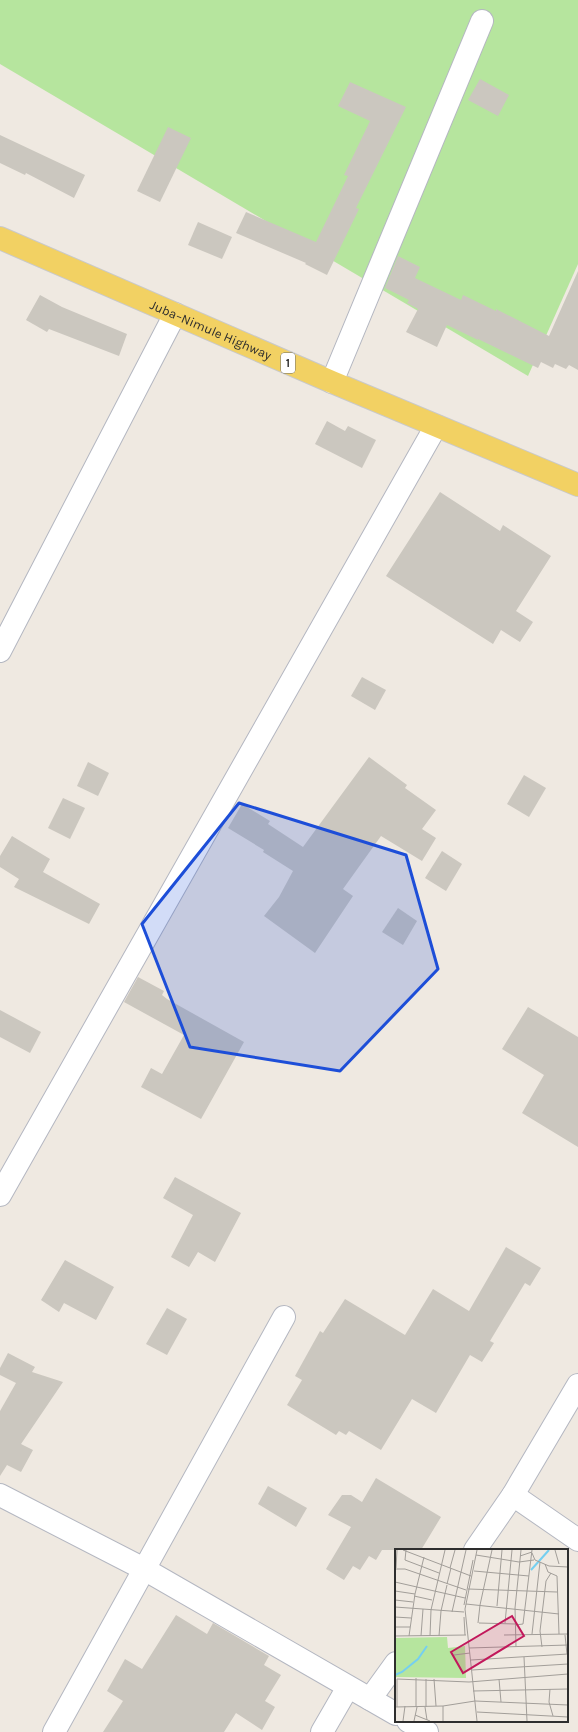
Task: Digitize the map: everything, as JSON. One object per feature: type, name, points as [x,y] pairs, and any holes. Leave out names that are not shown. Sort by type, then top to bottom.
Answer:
[{"type":"main road","name":"Juba–Nimule Highway","points":[[0,238],[332,382],[578,486]]},
{"type":"street","points":[[332,382],[482,21]]},
{"type":"street","points":[[0,651],[175,314]]},
{"type":"street","points":[[0,1195],[436,426]]},
{"type":"street","points":[[54,1732],[284,1316]]},
{"type":"street","points":[[475,1549],[513,1495],[578,1385]]},
{"type":"street","points":[[0,1495],[144,1569],[395,1713]]},
{"type":"street","points":[[513,1495],[578,1540]]},
{"type":"street","points":[[370,1700],[395,1664]]},
{"type":"street","points":[[322,1732],[348,1687]]},
{"type":"street","points":[[410,1722],[427,1732]]},
{"type":"highlighted area","points":[[239,803],[406,855],[438,969],[340,1071],[190,1047],[142,924]]},
{"type":"green space","points":[[0,0],[578,0],[578,264],[528,376],[0,64]]},
{"type":"building","points":[[480,79],[509,95],[498,116],[468,100]]},
{"type":"building","points":[[350,82],[406,107],[356,208],[359,209],[327,275],[305,264],[306,263],[236,233],[246,212],[316,242],[348,176],[344,175],[370,121],[338,106]]},
{"type":"building","points":[[168,127],[191,138],[160,202],[137,191]]},
{"type":"building","points":[[0,135],[85,175],[74,198],[26,173],[25,175],[0,163]]},
{"type":"building","points":[[198,222],[232,237],[222,259],[188,245]]},
{"type":"building","points":[[398,256],[420,267],[415,278],[461,300],[463,295],[496,311],[496,309],[549,336],[578,271],[578,370],[569,365],[566,369],[555,364],[553,368],[541,362],[538,368],[447,325],[437,347],[406,332],[418,309],[407,303],[409,300],[385,288]]},
{"type":"building","points":[[40,295],[62,307],[127,334],[119,356],[49,329],[47,332],[26,320]]},
{"type":"building","points":[[327,421],[345,431],[348,426],[376,440],[362,468],[315,444]]},
{"type":"building","points":[[440,492],[500,531],[503,525],[551,556],[516,611],[533,622],[520,642],[501,630],[493,644],[386,576]]},
{"type":"building","points":[[362,677],[386,690],[375,710],[351,696]]},
{"type":"building","points":[[369,757],[407,785],[405,788],[436,810],[422,829],[436,838],[422,861],[381,836],[343,889],[353,896],[315,953],[264,916],[279,897],[293,871],[263,852],[264,850],[228,828],[242,804],[270,821],[268,824],[303,847]]},
{"type":"building","points":[[88,762],[109,773],[98,796],[77,786]]},
{"type":"building","points":[[524,775],[546,788],[529,817],[507,804]]},
{"type":"building","points":[[63,798],[85,808],[70,839],[48,828]]},
{"type":"building","points":[[12,836],[50,859],[43,872],[100,904],[89,924],[14,887],[19,879],[0,867],[0,856]]},
{"type":"building","points":[[442,851],[462,864],[446,891],[425,878]]},
{"type":"building","points":[[398,908],[417,921],[403,945],[382,932]]},
{"type":"building","points":[[138,977],[164,991],[162,995],[167,999],[244,1042],[201,1119],[141,1087],[151,1068],[162,1074],[184,1035],[124,1002]]},
{"type":"building","points":[[528,1007],[578,1037],[578,1147],[522,1113],[544,1075],[502,1049]]},
{"type":"building","points":[[0,1010],[41,1032],[30,1053],[0,1037]]},
{"type":"building","points":[[175,1177],[241,1213],[215,1262],[198,1252],[189,1267],[171,1257],[193,1215],[163,1198]]},
{"type":"building","points":[[506,1247],[541,1268],[530,1286],[525,1283],[490,1341],[494,1343],[482,1362],[470,1355],[436,1413],[412,1399],[381,1450],[349,1431],[346,1435],[339,1431],[336,1435],[287,1405],[302,1380],[295,1376],[320,1331],[323,1333],[345,1299],[405,1335],[433,1289],[469,1311]]},
{"type":"building","points":[[65,1260],[114,1287],[96,1320],[64,1303],[59,1312],[41,1300]]},
{"type":"building","points":[[167,1308],[187,1319],[167,1355],[146,1344]]},
{"type":"building","points":[[8,1353],[35,1367],[32,1372],[63,1382],[21,1444],[33,1450],[21,1472],[7,1465],[0,1476],[0,1411],[16,1383],[0,1375],[0,1368]]},
{"type":"building","points":[[376,1478],[441,1517],[422,1549],[382,1550],[376,1560],[369,1556],[360,1570],[353,1566],[344,1580],[326,1569],[351,1527],[328,1515],[342,1495],[351,1495],[362,1502]]},
{"type":"building","points":[[268,1486],[307,1508],[296,1527],[258,1504]]},
{"type":"building","points":[[176,1615],[207,1634],[213,1623],[269,1656],[264,1665],[281,1675],[265,1701],[275,1707],[262,1730],[236,1713],[224,1732],[103,1732],[123,1701],[107,1691],[125,1659],[142,1669]]}]
